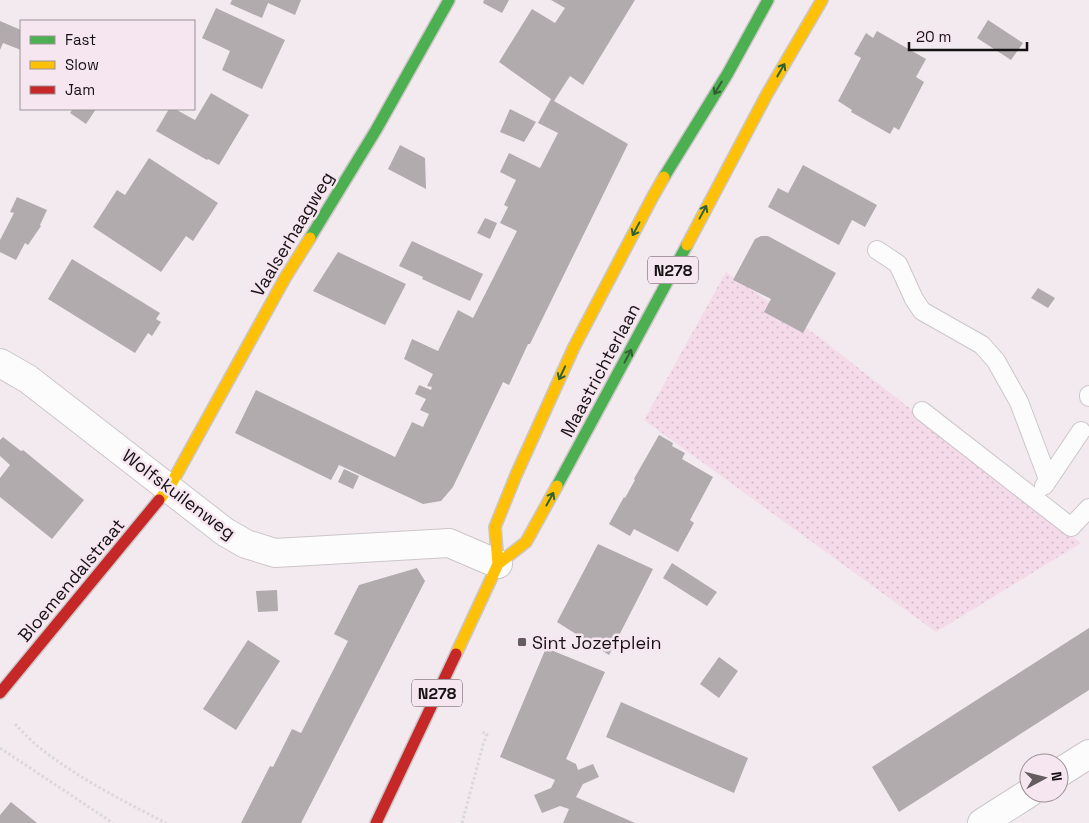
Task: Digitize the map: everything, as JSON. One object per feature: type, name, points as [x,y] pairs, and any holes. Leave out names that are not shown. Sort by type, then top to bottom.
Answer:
[{"type":"main road","name":"Vaalserhaagweg","points":[[169,488],[285,278],[376,130],[449,0]]},
{"type":"main road","name":"Maastrichterlaan","points":[[498,564],[495,528],[516,475],[574,347],[652,198],[728,73],[768,0]]},
{"type":"main road","name":"Maastrichterlaan","points":[[376,823],[498,564],[526,542],[620,371],[767,94],[822,0]]},
{"type":"main road","name":"Bloemendalstraat","points":[[0,693],[169,488]]},
{"type":"street","name":"Wolfskuilenweg","points":[[0,363],[28,379],[225,532],[246,544],[276,553],[449,543],[498,564]]},
{"type":"street","points":[[1069,767],[1089,754]]},
{"type":"street","points":[[982,823],[1019,799]]},
{"type":"lane","points":[[877,250],[898,264],[914,299],[922,311],[982,344],[996,361],[1018,402],[1048,479]]},
{"type":"lane","points":[[922,411],[1071,527],[1089,508]]},
{"type":"lane","points":[[1035,498],[1081,431]]},
{"type":"path","points":[[13,723],[40,748],[72,770],[116,797],[166,823]]},
{"type":"path","points":[[462,823],[487,734],[480,731]]},
{"type":"path","points":[[0,748],[113,823]]},
{"type":"shaded area","points":[[726,272],[819,337],[1081,543],[936,632],[644,420]]},
{"type":"building","points":[[232,0],[301,0],[295,15],[268,3],[262,18],[230,4]]},
{"type":"building","points":[[484,0],[509,0],[502,13],[483,3]]},
{"type":"building","points":[[551,0],[635,0],[583,85],[570,76],[554,101],[628,144],[530,344],[528,344],[509,385],[503,382],[453,487],[441,501],[423,504],[339,465],[331,480],[235,433],[256,390],[395,457],[412,422],[423,427],[429,414],[420,410],[426,399],[415,394],[419,385],[431,390],[432,387],[427,386],[433,374],[404,359],[412,339],[438,351],[458,310],[473,318],[517,231],[500,223],[508,207],[504,205],[516,180],[500,172],[509,153],[540,168],[558,133],[538,123],[551,99],[499,62],[532,9],[555,23],[565,8]]},
{"type":"building","points":[[216,8],[285,40],[262,89],[222,70],[230,51],[202,38]]},
{"type":"building","points":[[988,20],[1023,43],[1011,60],[977,38]]},
{"type":"building","points":[[0,21],[20,30],[20,50],[3,43],[0,50]]},
{"type":"building","points":[[877,31],[926,59],[916,77],[924,82],[899,130],[894,127],[890,134],[851,112],[852,110],[838,101],[861,58],[854,54],[866,33],[873,38]]},
{"type":"building","points":[[211,93],[249,115],[219,165],[156,131],[168,110],[177,110],[195,120]]},
{"type":"building","points":[[510,109],[536,122],[524,142],[500,132]]},
{"type":"building","points":[[72,110],[95,110],[86,124],[70,113]]},
{"type":"building","points":[[400,145],[425,158],[426,189],[388,169]]},
{"type":"building","points":[[149,158],[218,203],[193,241],[186,236],[161,272],[93,227],[117,190],[125,195]]},
{"type":"building","points":[[803,165],[877,205],[865,227],[852,220],[839,245],[768,207],[778,188],[788,193]]},
{"type":"building","points":[[17,197],[47,210],[41,226],[28,245],[25,243],[16,260],[0,252],[0,240],[14,213],[10,212]]},
{"type":"building","points":[[485,218],[497,223],[490,239],[477,233]]},
{"type":"building","points":[[761,236],[768,236],[836,273],[803,333],[764,312],[771,299],[733,280],[755,239]]},
{"type":"building","points":[[412,241],[483,274],[470,301],[399,266]]},
{"type":"building","points":[[338,252],[406,284],[385,325],[313,291]]},
{"type":"building","points":[[72,259],[160,313],[156,319],[161,322],[152,336],[148,333],[135,353],[48,299]]},
{"type":"building","points":[[1038,288],[1055,298],[1048,308],[1031,298]]},
{"type":"building","points":[[659,435],[673,443],[672,446],[685,453],[682,459],[713,477],[690,520],[694,523],[678,552],[634,529],[630,536],[609,524]]},
{"type":"building","points":[[3,437],[21,451],[23,450],[84,500],[52,539],[0,497],[0,478],[10,465],[0,456],[0,440]]},
{"type":"building","points":[[344,469],[359,476],[353,489],[338,482]]},
{"type":"building","points":[[598,544],[653,569],[609,655],[557,622]]},
{"type":"building","points":[[672,563],[717,592],[707,606],[663,578]]},
{"type":"building","points":[[417,568],[425,581],[301,823],[241,823],[270,766],[273,767],[292,729],[301,733],[348,641],[334,634],[359,585]]},
{"type":"building","points":[[277,590],[278,611],[258,612],[256,591]]},
{"type":"building","points":[[1089,628],[1089,690],[899,812],[872,767]]},
{"type":"building","points":[[248,640],[280,661],[236,730],[203,709]]},
{"type":"building","points":[[546,648],[605,672],[566,759],[576,764],[578,770],[593,764],[599,777],[583,784],[576,797],[635,823],[563,823],[569,809],[560,806],[542,813],[534,795],[551,788],[555,780],[500,757]]},
{"type":"building","points":[[719,657],[738,671],[719,698],[700,684]]},
{"type":"building","points":[[621,702],[748,758],[734,793],[606,737]]},
{"type":"building","points":[[11,802],[37,823],[0,823],[0,815]]},
{"type":"traffic: fast","points":[[310,238],[376,130],[449,0]]},
{"type":"traffic: fast","points":[[664,177],[728,73],[768,0]]},
{"type":"traffic: fast","points":[[557,486],[687,245]]},
{"type":"traffic: slow","points":[[687,245],[767,94],[822,0]]},
{"type":"traffic: slow","points":[[498,564],[495,527],[516,475],[574,347],[664,177]]},
{"type":"traffic: slow","points":[[159,500],[169,488],[285,278],[310,238]]},
{"type":"traffic: slow","points":[[456,654],[498,564],[526,542],[557,486]]},
{"type":"traffic: jam","points":[[0,693],[159,500]]},
{"type":"traffic: jam","points":[[376,823],[456,654]]},
{"type":"place","name":"Sint Jozefplein","points":[[522,642]]}]
